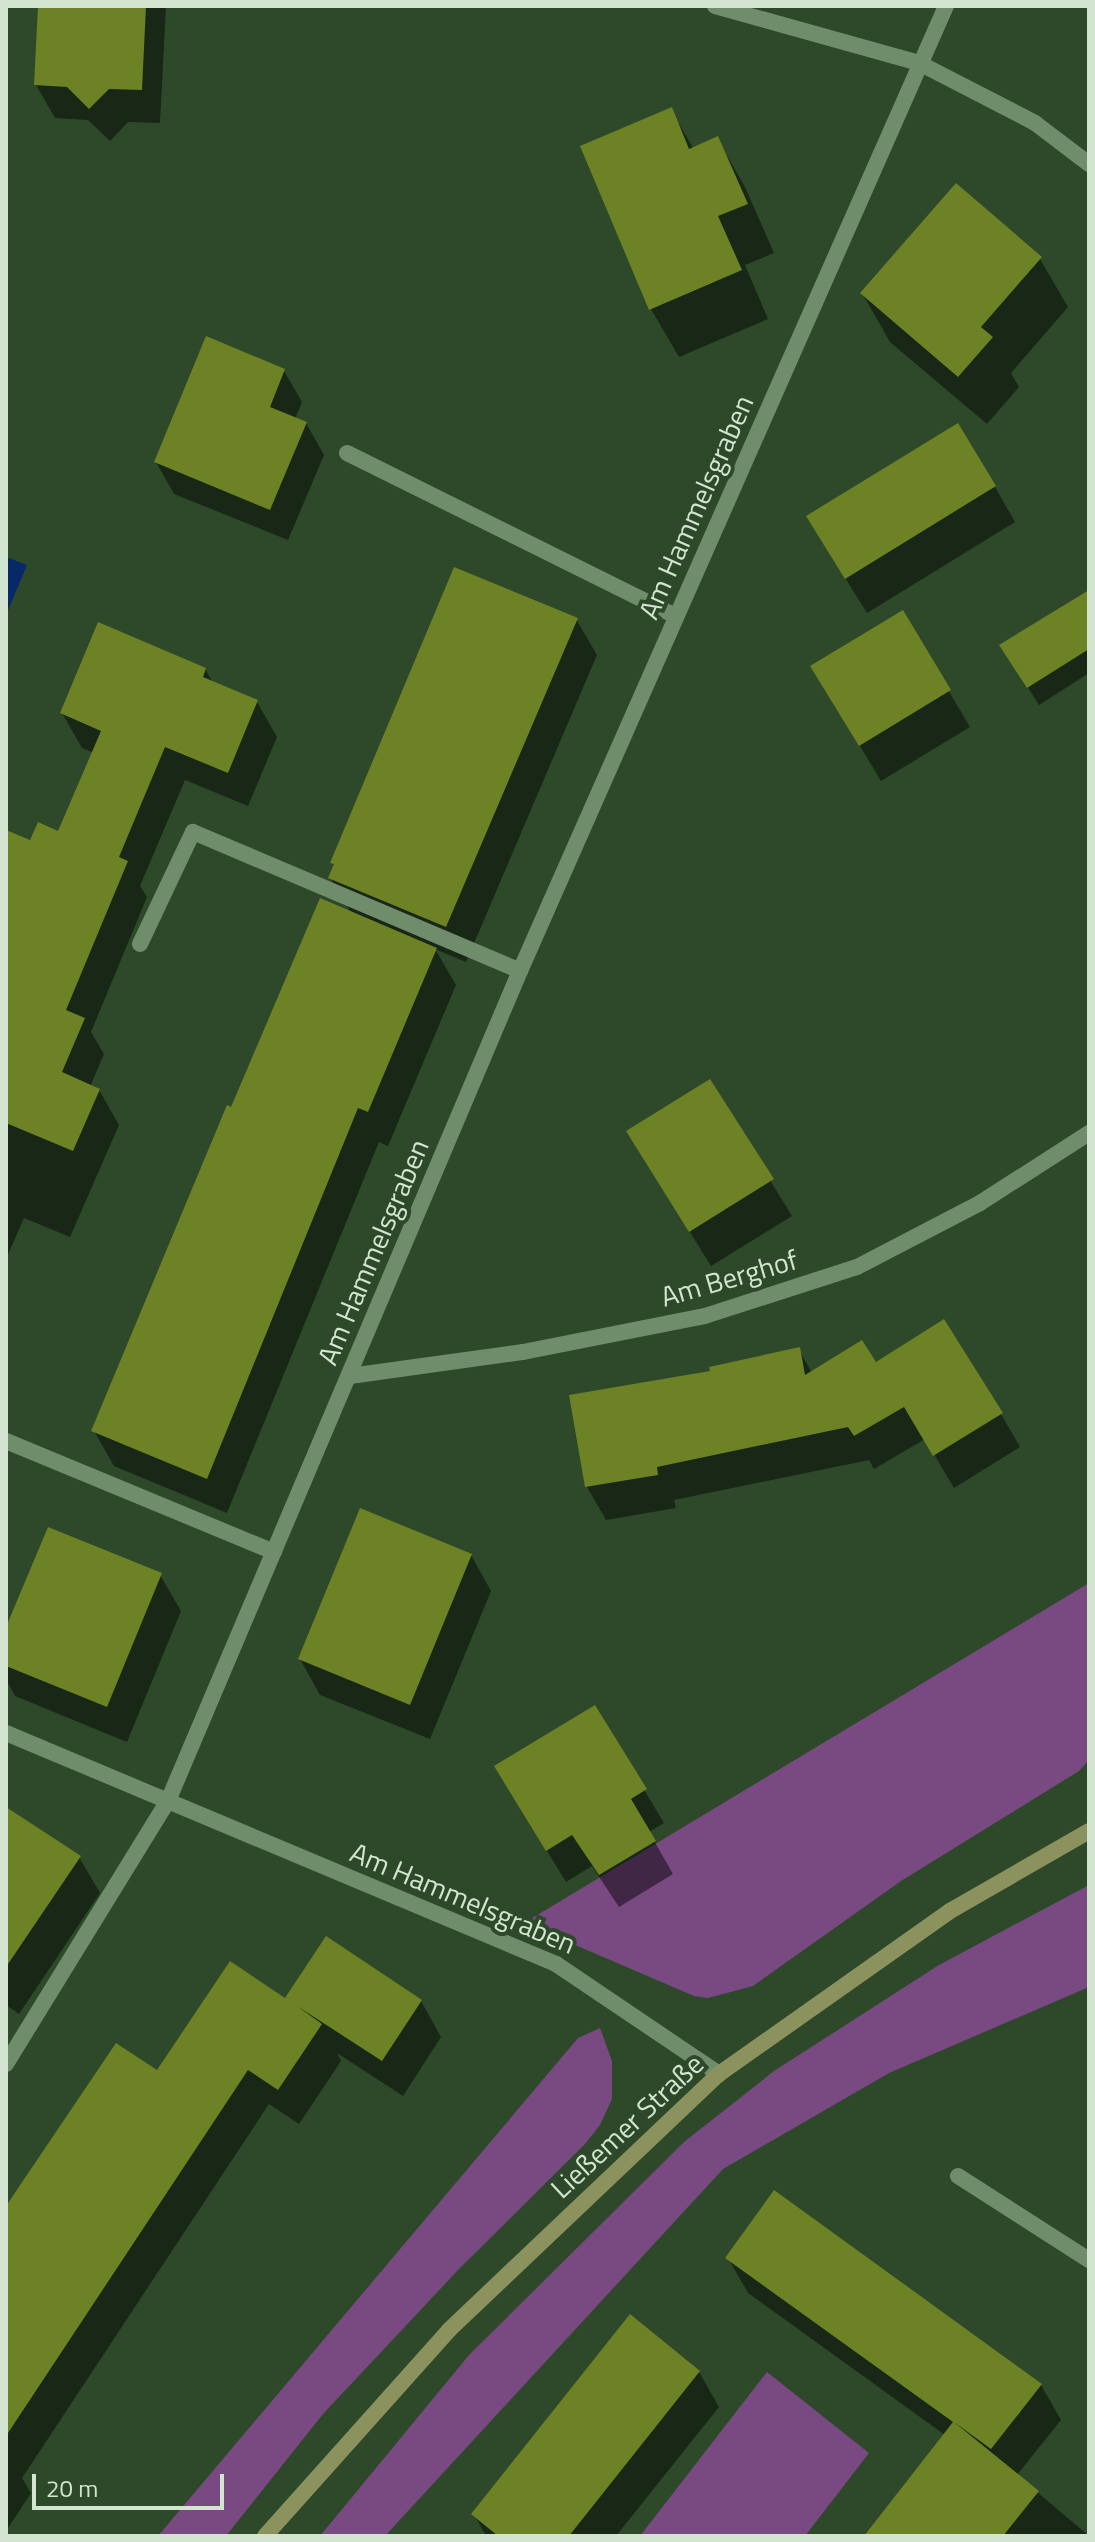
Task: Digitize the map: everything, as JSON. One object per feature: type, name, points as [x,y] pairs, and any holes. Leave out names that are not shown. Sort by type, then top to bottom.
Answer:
[{"type":"street","points":[[715,6],[919,63],[1035,123],[1089,164]]},
{"type":"street","name":"Am Hammelsgraben","points":[[8,2055],[168,1801],[520,971],[946,6]]},
{"type":"street","points":[[347,453],[676,616]]},
{"type":"street","points":[[140,944],[193,832],[520,971]]},
{"type":"street","name":"Am Berghof","points":[[350,1376],[523,1352],[705,1316],[857,1267],[980,1203],[1089,1133]]},
{"type":"street","points":[[6,1441],[274,1552]]},
{"type":"street","name":"Am Hammelsgraben","points":[[6,1733],[556,1964],[719,2074]]},
{"type":"street","name":"Ließemer Straße","points":[[265,2536],[449,2330],[719,2074],[950,1911],[1089,1831]]},
{"type":"street","points":[[958,2176],[1089,2260]]},
{"type":"shaded area","points":[[1089,1583],[1089,1760],[1079,1771],[901,1881],[753,1986],[708,1998],[694,1996],[524,1923]]},
{"type":"shaded area","points":[[1089,1885],[1089,1987],[889,2073],[723,2169],[385,2536],[320,2536],[469,2355],[684,2142],[774,2071],[939,1965]]},
{"type":"shaded area","points":[[600,2028],[612,2061],[612,2099],[600,2125],[585,2144],[459,2269],[323,2414],[226,2536],[158,2536],[578,2038]]},
{"type":"shaded area","points":[[767,2372],[869,2453],[805,2536],[640,2536]]},
{"type":"water","points":[[6,557],[27,565],[6,615]]},
{"type":"building","points":[[38,6],[146,6],[142,90],[109,89],[89,109],[67,87],[34,85]]},
{"type":"building","points":[[672,107],[689,149],[718,136],[748,204],[718,216],[742,270],[649,310],[580,146]]},
{"type":"building","points":[[956,183],[1042,257],[981,327],[993,337],[958,377],[860,293]]},
{"type":"building","points":[[206,336],[285,369],[270,407],[307,422],[270,510],[154,462]]},
{"type":"building","points":[[958,423],[996,486],[845,579],[806,516]]},
{"type":"building","points":[[454,567],[578,618],[446,927],[328,878],[334,864],[330,863]]},
{"type":"building","points":[[1089,590],[1089,649],[1027,688],[999,645]]},
{"type":"building","points":[[903,610],[951,690],[859,746],[810,666]]},
{"type":"building","points":[[98,622],[206,668],[203,677],[258,700],[228,773],[165,747],[119,857],[128,861],[66,1010],[85,1018],[62,1072],[100,1089],[73,1151],[6,1123],[6,830],[30,840],[38,822],[58,831],[101,731],[60,713]]},
{"type":"building","points":[[320,898],[437,948],[368,1112],[358,1108],[207,1479],[91,1431],[227,1105],[231,1107]]},
{"type":"building","points":[[710,1079],[774,1179],[689,1232],[626,1131]]},
{"type":"building","points":[[944,1319],[1003,1413],[933,1456],[904,1407],[854,1436],[848,1427],[657,1467],[658,1475],[585,1487],[569,1395],[710,1371],[709,1367],[800,1347],[805,1375],[862,1340],[876,1362]]},
{"type":"building","points":[[360,1508],[472,1554],[410,1705],[298,1659]]},
{"type":"building","points":[[48,1527],[162,1573],[107,1707],[6,1666],[6,1627]]},
{"type":"building","points":[[595,1705],[647,1789],[631,1799],[656,1841],[599,1875],[572,1835],[546,1851],[494,1766]]},
{"type":"building","points":[[6,1807],[81,1856],[6,1967]]},
{"type":"building","points":[[326,1936],[422,2000],[382,2061],[297,2006],[322,2024],[278,2090],[248,2070],[6,2436],[6,2206],[116,2043],[157,2070],[230,1961],[285,1998]]},
{"type":"building","points":[[774,2190],[1042,2384],[991,2449],[954,2422],[1039,2491],[1003,2536],[864,2536],[953,2422],[725,2258]]},
{"type":"building","points":[[630,2314],[700,2371],[569,2536],[498,2536],[471,2514]]}]
